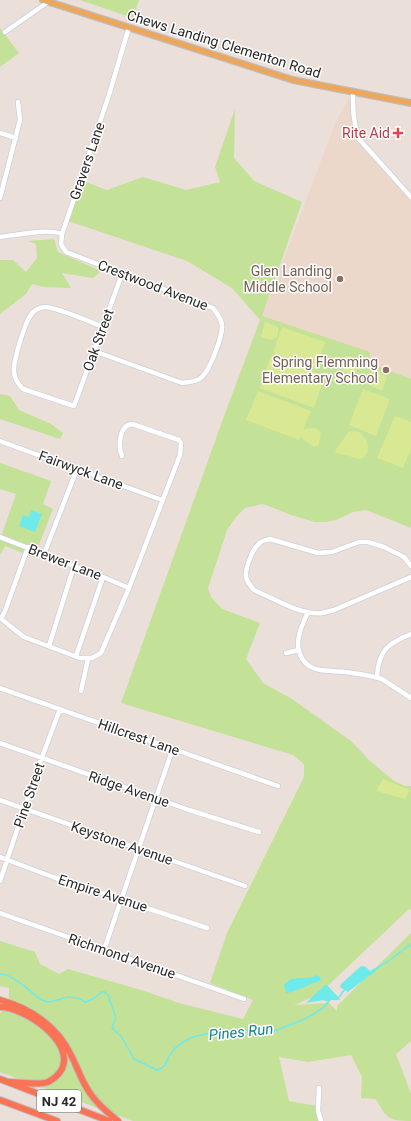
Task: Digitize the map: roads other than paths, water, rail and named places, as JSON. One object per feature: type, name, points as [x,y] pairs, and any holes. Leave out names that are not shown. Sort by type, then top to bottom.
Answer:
[{"type":"highway","points":[[0,1000],[15,1004],[37,1016],[57,1032],[66,1044],[90,1094],[96,1102],[118,1121]]},
{"type":"highway","points":[[0,1007],[13,1009],[40,1024],[58,1042],[64,1056],[61,1071],[57,1076],[49,1081],[42,1083],[8,1082]]},
{"type":"highway","name":"NJ 42","points":[[0,1079],[109,1121]]},
{"type":"highway","name":"NJ 42","points":[[0,1100],[57,1121]]},
{"type":"main road","name":"Chews Landing Clementon Road","points":[[46,1],[293,80],[411,103]]},
{"type":"street","points":[[5,32],[46,1]]},
{"type":"street","name":"Gravers Lane","points":[[62,234],[113,83],[129,27]]},
{"type":"street","points":[[353,92],[353,118],[355,128],[360,139],[411,197]]},
{"type":"street","points":[[0,198],[20,120],[18,102]]},
{"type":"street","points":[[0,133],[16,138]]},
{"type":"street","points":[[0,237],[47,231],[62,234]]},
{"type":"street","name":"Crestwood Avenue","points":[[62,234],[61,244],[66,252],[205,304],[213,308],[219,315],[222,323],[222,332],[208,370],[202,377],[194,381],[182,383],[94,351]]},
{"type":"street","name":"Oak Street","points":[[103,327],[44,307],[31,314],[27,320],[15,358],[13,370],[19,385],[24,389],[74,406],[103,327],[122,274]]},
{"type":"street","points":[[28,548],[1,619],[24,637],[76,656],[88,659],[97,656],[101,653],[129,588],[180,454],[180,441],[132,424],[127,425],[122,433],[119,448],[122,456]]},
{"type":"street","name":"Fairwyck Lane","points":[[0,441],[162,500]]},
{"type":"street","points":[[44,554],[77,469]]},
{"type":"street","name":"Brewer Lane","points":[[0,537],[129,588]]},
{"type":"street","points":[[411,566],[404,557],[368,542],[359,542],[326,554],[318,554],[270,539],[259,542],[246,569],[246,578],[254,590],[288,606],[308,612],[322,613],[334,610],[411,577]]},
{"type":"street","points":[[49,646],[74,566]]},
{"type":"street","points":[[76,656],[103,577]]},
{"type":"street","points":[[308,612],[301,630],[298,646],[302,661],[307,666],[328,672],[361,674],[377,678],[411,698]]},
{"type":"street","points":[[377,678],[379,662],[387,647],[391,643],[411,634]]},
{"type":"street","points":[[286,653],[299,650]]},
{"type":"street","points":[[81,691],[88,659]]},
{"type":"street","name":"Hillcrest Lane","points":[[0,688],[278,786]]},
{"type":"street","name":"Pine Street","points":[[0,881],[24,808],[60,709]]},
{"type":"street","name":"Ridge Avenue","points":[[0,743],[259,832]]},
{"type":"street","points":[[104,950],[173,748]]},
{"type":"street","name":"Keystone Avenue","points":[[0,800],[245,886]]},
{"type":"street","name":"Empire Avenue","points":[[0,857],[54,877],[207,928]]},
{"type":"street","name":"Richmond Avenue","points":[[0,913],[244,999]]},
{"type":"street","points":[[319,1088],[318,1111],[321,1121]]},
{"type":"water","points":[[31,510],[42,514],[35,532],[19,526],[23,515],[29,517]]},
{"type":"water","points":[[361,966],[366,967],[370,971],[375,968],[376,971],[348,992],[340,987],[341,984]]},
{"type":"water","points":[[317,975],[321,980],[286,993],[284,985],[288,981],[295,978],[307,978]]},
{"type":"water","points":[[325,985],[327,985],[340,999],[331,1000],[329,1002],[323,1000],[306,1003]]},
{"type":"waterway","name":"Pines Run","points":[[375,969],[411,944]]},
{"type":"waterway","name":"Pines Run","points":[[0,974],[10,977],[22,984],[41,1000],[49,1002],[68,997],[78,998],[85,1002],[91,1000],[102,992],[105,992],[108,995],[116,1018],[112,1027],[121,1036],[134,1059],[157,1070],[166,1064],[170,1055],[176,1048],[193,1037],[211,1033],[236,1034],[246,1030],[255,1033],[274,1031],[305,1019],[323,1008],[330,1000]]},
{"type":"waterway","name":"Pines Run","points":[[339,997],[345,989]]},
{"type":"place","name":"Rite Aid","points":[[398,133]]},
{"type":"place","name":"Glen Landing Middle School","points":[[340,279]]},
{"type":"place","name":"Spring Flemming Elementary School","points":[[386,370]]}]
